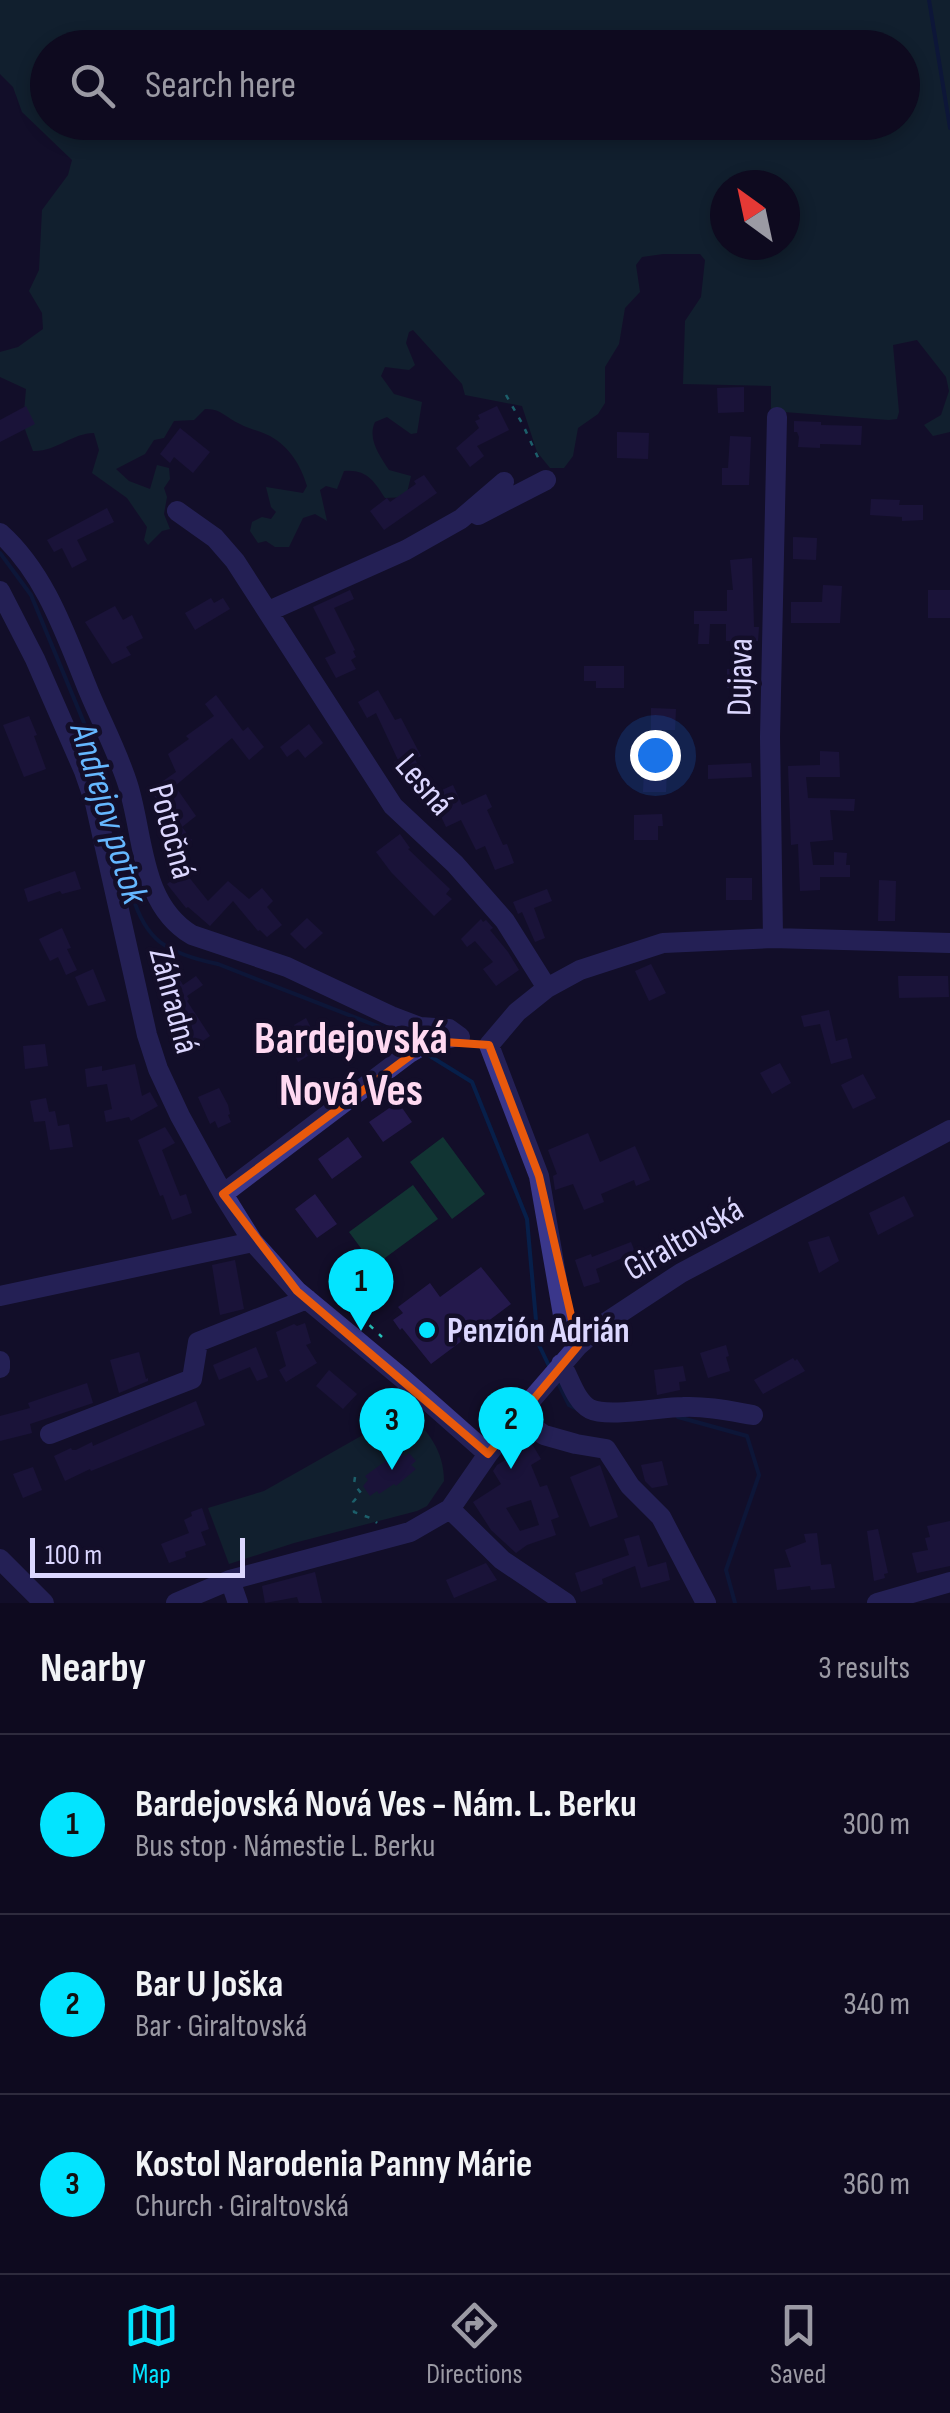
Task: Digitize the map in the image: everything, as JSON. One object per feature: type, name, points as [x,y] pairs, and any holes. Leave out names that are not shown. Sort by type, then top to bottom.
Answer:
[{"type":"street","name":"Dujava","points":[[773,938],[770,738],[777,417]]},
{"type":"street","points":[[462,519],[480,514],[546,480]]},
{"type":"street","points":[[269,611],[406,550],[462,519],[504,482]]},
{"type":"street","name":"Lesná","points":[[177,511],[215,538],[235,561],[393,806],[456,864],[506,922],[547,988]]},
{"type":"street","name":"Potočná","points":[[0,533],[37,575],[70,646],[128,785],[154,891],[178,928],[287,967],[420,1027],[449,1029],[460,1037],[490,1044]]},
{"type":"street","name":"Záhradná","points":[[0,590],[35,659],[90,787],[158,1069],[223,1194],[253,1242],[280,1274],[488,1454]]},
{"type":"street","points":[[578,1346],[564,1316],[540,1176],[490,1044],[517,1012],[547,988],[580,970],[663,943],[773,938],[950,943]]},
{"type":"street","points":[[223,1194],[408,1054],[430,1041],[460,1037]]},
{"type":"street","name":"Giraltovská","points":[[176,1603],[230,1580],[410,1532],[450,1510],[518,1417],[531,1392],[618,1313],[681,1273],[947,1139]]},
{"type":"street","points":[[0,1296],[253,1242]]},
{"type":"street","points":[[50,1434],[192,1379],[198,1342],[307,1299]]},
{"type":"street","points":[[561,1364],[580,1399],[594,1411],[682,1406],[753,1415]]},
{"type":"street","points":[[518,1417],[544,1436],[606,1449],[630,1486],[661,1516],[706,1603]]},
{"type":"street","points":[[450,1510],[502,1560],[566,1603]]},
{"type":"street","points":[[0,1558],[44,1603]]},
{"type":"street","points":[[230,1580],[238,1603]]},
{"type":"street","points":[[877,1603],[950,1582]]},
{"type":"path","points":[[506,395],[539,458],[546,480]]},
{"type":"path","points":[[350,1251],[364,1320],[388,1343]]},
{"type":"path","points":[[491,1394],[531,1392]]},
{"type":"path","points":[[355,1476],[354,1484],[361,1493],[353,1502],[354,1512],[373,1519],[381,1528]]},
{"type":"highlighted area","points":[[430,1041],[489,1045],[539,1176],[578,1346],[488,1454],[297,1291],[223,1194]]},
{"type":"green space","points":[[0,0],[950,0],[950,432],[933,436],[924,425],[941,415],[949,391],[946,377],[917,340],[893,345],[897,419],[771,411],[771,386],[683,384],[685,321],[701,297],[705,260],[700,254],[642,257],[636,265],[640,292],[625,308],[619,344],[605,367],[605,403],[598,414],[578,428],[573,456],[564,468],[550,468],[537,452],[522,406],[465,395],[462,384],[413,330],[409,332],[406,343],[415,365],[409,370],[385,367],[381,376],[394,394],[422,402],[417,433],[411,434],[387,417],[375,422],[373,428],[376,447],[389,470],[411,476],[406,497],[385,498],[364,474],[344,471],[337,489],[326,486],[320,490],[327,521],[315,514],[303,518],[289,547],[275,547],[266,541],[258,543],[250,531],[252,522],[262,517],[271,519],[276,512],[266,487],[303,493],[307,486],[294,458],[277,440],[211,409],[205,409],[194,420],[174,421],[164,438],[154,440],[145,454],[116,469],[129,481],[150,489],[157,465],[169,468],[164,514],[170,529],[162,531],[148,545],[144,540],[147,527],[127,498],[92,473],[99,450],[94,433],[33,451],[23,424],[26,389],[0,377],[0,352],[18,347],[43,329],[42,313],[29,291],[39,270],[42,210],[68,175],[72,160],[51,140],[920,140],[920,30],[30,30],[30,120],[22,112],[13,87],[0,74]]},
{"type":"green space","points":[[443,1137],[485,1194],[452,1219],[410,1162]]},
{"type":"green space","points":[[413,1185],[438,1219],[374,1266],[349,1232]]},
{"type":"green space","points":[[407,1410],[433,1442],[441,1460],[444,1481],[427,1506],[229,1564],[208,1508],[264,1491]]},
{"type":"building","points":[[744,387],[744,412],[718,413],[717,388]]},
{"type":"building","points":[[26,406],[35,424],[0,442],[0,420]]},
{"type":"building","points":[[497,406],[509,430],[477,446],[484,456],[470,467],[456,448],[479,428],[475,421],[480,419],[478,415]]},
{"type":"building","points":[[794,421],[862,426],[861,445],[798,447]]},
{"type":"building","points":[[180,428],[210,452],[193,473],[174,457],[170,463],[160,454]]},
{"type":"building","points":[[617,432],[649,433],[648,459],[617,458]]},
{"type":"building","points":[[730,436],[751,437],[749,485],[722,485],[722,468],[728,468]]},
{"type":"building","points":[[424,475],[437,493],[384,530],[370,511],[387,498],[390,502]]},
{"type":"building","points":[[871,499],[923,505],[923,520],[870,515]]},
{"type":"building","points":[[107,508],[114,522],[77,540],[87,560],[72,568],[62,548],[54,552],[47,540]]},
{"type":"building","points":[[793,537],[817,538],[816,560],[793,559]]},
{"type":"building","points":[[752,558],[758,641],[726,641],[726,624],[710,624],[709,644],[698,644],[699,624],[694,624],[694,611],[727,611],[727,590],[733,590],[730,560]]},
{"type":"building","points":[[823,585],[842,586],[840,623],[791,623],[791,602],[822,602]]},
{"type":"building","points":[[350,590],[354,599],[334,608],[355,650],[356,657],[351,660],[356,669],[336,678],[325,658],[336,653],[313,607]]},
{"type":"building","points":[[928,590],[950,590],[950,618],[928,618]]},
{"type":"building","points":[[211,598],[214,603],[223,598],[230,609],[195,630],[185,613]]},
{"type":"building","points":[[115,606],[123,620],[132,615],[143,638],[126,647],[131,655],[112,664],[85,622]]},
{"type":"building","points":[[584,666],[624,666],[624,688],[596,688],[596,681],[584,681]]},
{"type":"building","points":[[727,669],[749,669],[749,709],[731,709],[732,688],[727,688]]},
{"type":"building","points":[[378,690],[395,720],[401,718],[421,756],[415,759],[423,776],[406,786],[376,713],[367,718],[358,702]]},
{"type":"building","points":[[216,695],[243,731],[248,727],[264,747],[249,760],[232,738],[175,786],[196,816],[182,827],[192,840],[173,854],[161,837],[176,826],[150,790],[176,772],[168,754],[214,716],[205,704]]},
{"type":"building","points":[[651,708],[676,709],[675,730],[651,730]]},
{"type":"building","points":[[29,716],[46,769],[24,777],[3,725]]},
{"type":"building","points":[[309,724],[323,743],[305,758],[298,749],[287,757],[280,747]]},
{"type":"building","points":[[820,751],[839,752],[840,777],[806,777],[808,798],[855,799],[854,811],[830,810],[833,840],[810,842],[813,865],[834,865],[834,852],[847,853],[850,877],[820,877],[820,890],[800,891],[798,844],[791,845],[788,766],[820,765]]},
{"type":"building","points":[[751,763],[752,777],[708,779],[708,765]]},
{"type":"building","points":[[644,769],[667,770],[666,792],[643,792]]},
{"type":"building","points":[[453,785],[462,805],[486,794],[492,807],[487,810],[514,863],[495,870],[485,846],[476,850],[461,820],[446,827],[431,795]]},
{"type":"building","points":[[662,814],[658,840],[634,840],[634,815]]},
{"type":"building","points":[[400,834],[408,849],[450,889],[446,894],[452,899],[434,916],[376,852]]},
{"type":"building","points":[[75,871],[81,889],[62,894],[60,891],[28,902],[24,889]]},
{"type":"building","points":[[184,871],[208,901],[228,881],[249,899],[262,888],[273,901],[267,907],[282,925],[267,937],[233,901],[210,926],[186,908],[167,884]]},
{"type":"building","points":[[726,878],[752,878],[752,900],[726,900]]},
{"type":"building","points":[[879,880],[896,881],[895,921],[878,921]]},
{"type":"building","points":[[547,889],[552,901],[534,908],[545,938],[535,942],[522,912],[518,914],[513,902]]},
{"type":"building","points":[[307,918],[323,933],[305,949],[290,934]]},
{"type":"building","points":[[481,919],[493,928],[490,930],[519,970],[496,986],[483,969],[493,962],[475,941],[467,947],[461,939]]},
{"type":"building","points":[[62,928],[77,970],[66,975],[58,957],[50,961],[39,939]]},
{"type":"building","points":[[651,964],[666,993],[649,1001],[635,971]]},
{"type":"building","points":[[93,969],[106,1001],[88,1006],[75,977]]},
{"type":"building","points":[[196,976],[203,985],[187,996],[187,1001],[210,1036],[194,1047],[159,989],[178,977],[183,985]]},
{"type":"building","points":[[898,976],[948,976],[949,997],[899,998]]},
{"type":"building","points":[[829,1010],[836,1041],[847,1038],[852,1058],[831,1064],[820,1024],[804,1027],[801,1016]]},
{"type":"building","points":[[306,1018],[316,1038],[311,1041],[316,1051],[298,1062],[289,1043],[300,1037],[294,1025]]},
{"type":"building","points":[[45,1044],[48,1066],[25,1069],[23,1046]]},
{"type":"building","points":[[780,1063],[791,1083],[772,1094],[760,1073]]},
{"type":"building","points":[[135,1064],[142,1096],[150,1092],[158,1106],[131,1121],[129,1117],[106,1122],[104,1111],[112,1109],[107,1084],[87,1087],[85,1069],[102,1066],[102,1071]]},
{"type":"building","points":[[863,1074],[876,1098],[853,1109],[841,1085]]},
{"type":"building","points":[[219,1088],[231,1122],[218,1128],[215,1121],[210,1124],[198,1097]]},
{"type":"building","points":[[46,1098],[49,1112],[55,1111],[58,1126],[69,1124],[73,1147],[50,1150],[45,1121],[34,1122],[30,1101]]},
{"type":"building","points":[[398,1102],[412,1122],[383,1142],[369,1122]]},
{"type":"building","points":[[165,1127],[175,1143],[162,1150],[180,1196],[186,1194],[192,1213],[172,1220],[138,1140]]},
{"type":"building","points":[[588,1133],[600,1162],[635,1146],[650,1180],[636,1186],[634,1180],[601,1194],[604,1202],[584,1210],[573,1184],[555,1190],[553,1176],[557,1174],[548,1150]]},
{"type":"building","points":[[348,1137],[362,1157],[332,1179],[318,1159]]},
{"type":"building","points":[[315,1194],[337,1224],[317,1238],[295,1209]]},
{"type":"building","points":[[904,1196],[914,1216],[878,1235],[869,1213]]},
{"type":"building","points":[[829,1236],[839,1261],[819,1273],[808,1242]]},
{"type":"building","points":[[631,1242],[646,1279],[640,1282],[625,1257],[596,1269],[600,1282],[584,1287],[575,1260]]},
{"type":"building","points":[[235,1260],[244,1309],[220,1315],[212,1265]]},
{"type":"building","points":[[481,1267],[511,1304],[431,1364],[393,1320],[403,1313],[398,1307],[430,1283],[440,1297]]},
{"type":"building","points":[[305,1323],[311,1343],[306,1345],[317,1363],[286,1382],[279,1370],[286,1366],[276,1332]]},
{"type":"building","points":[[726,1345],[730,1371],[708,1378],[700,1353]]},
{"type":"building","points":[[256,1347],[268,1377],[257,1381],[250,1367],[219,1380],[213,1365]]},
{"type":"building","points":[[139,1352],[148,1381],[119,1393],[110,1360]]},
{"type":"building","points":[[793,1358],[805,1371],[763,1394],[754,1380]]},
{"type":"building","points":[[683,1366],[686,1381],[679,1382],[680,1390],[657,1395],[654,1370]]},
{"type":"building","points":[[329,1370],[357,1394],[343,1409],[316,1386]]},
{"type":"building","points":[[87,1383],[93,1403],[30,1424],[32,1433],[0,1441],[0,1416],[30,1408],[28,1403]]},
{"type":"building","points":[[196,1401],[205,1425],[65,1481],[54,1456],[92,1442],[93,1446]]},
{"type":"building","points":[[532,1444],[541,1459],[531,1465],[540,1487],[547,1485],[559,1517],[551,1520],[556,1535],[516,1553],[491,1530],[473,1502],[501,1484],[493,1471]],"holes":[[[531,1500],[539,1525],[520,1531],[506,1508]]]},
{"type":"building","points":[[397,1446],[416,1461],[411,1465],[416,1469],[396,1486],[370,1496],[363,1486],[368,1480],[365,1476],[387,1460],[386,1454]]},
{"type":"building","points":[[662,1461],[668,1485],[652,1488],[645,1481],[641,1465]]},
{"type":"building","points":[[600,1465],[618,1517],[590,1527],[570,1477]]},
{"type":"building","points":[[33,1467],[42,1490],[23,1498],[13,1474]]},
{"type":"building","points":[[202,1508],[209,1529],[201,1532],[206,1545],[169,1563],[161,1544],[189,1533],[184,1520]]},
{"type":"building","points":[[950,1521],[950,1566],[917,1573],[912,1553],[928,1550],[927,1526]]},
{"type":"building","points":[[878,1529],[888,1573],[874,1581],[867,1531]]},
{"type":"building","points":[[817,1533],[821,1565],[831,1564],[835,1588],[777,1590],[774,1569],[791,1567],[785,1550],[806,1542],[804,1534]]},
{"type":"building","points":[[639,1535],[648,1567],[666,1562],[670,1580],[641,1588],[635,1566],[581,1592],[575,1573],[629,1555],[624,1539]]},
{"type":"building","points":[[486,1563],[497,1580],[454,1598],[446,1580]]},
{"type":"building","points":[[315,1572],[322,1603],[299,1603],[297,1597],[265,1603],[262,1586]]},
{"type":"waterway","points":[[929,0],[950,128]]},
{"type":"waterway","name":"Andrejov potok","points":[[0,553],[31,595],[97,754],[114,805],[134,900],[149,931],[180,953],[218,964],[390,1031],[409,1042]]},
{"type":"waterway","name":"Andrejov potok","points":[[425,1053],[472,1082],[527,1219],[538,1343],[550,1368]]},
{"type":"waterway","name":"Andrejov potok","points":[[557,1381],[569,1405],[577,1409]]},
{"type":"waterway","name":"Andrejov potok","points":[[678,1417],[747,1436],[759,1475],[726,1570],[735,1603]]},
{"type":"place","name":"Penzión Adrián","points":[[427,1330]]},
{"type":"place","name":"Bardejovská Nová Ves - Nám. L. Berku","points":[[361,1331]]},
{"type":"place","name":"Bar U Joška","points":[[511,1469]]},
{"type":"place","name":"Kostol Narodenia Panny Márie","points":[[392,1470]]},
{"type":"district","name":"Bardejovská Nová Ves","points":[[351,1063]]}]
